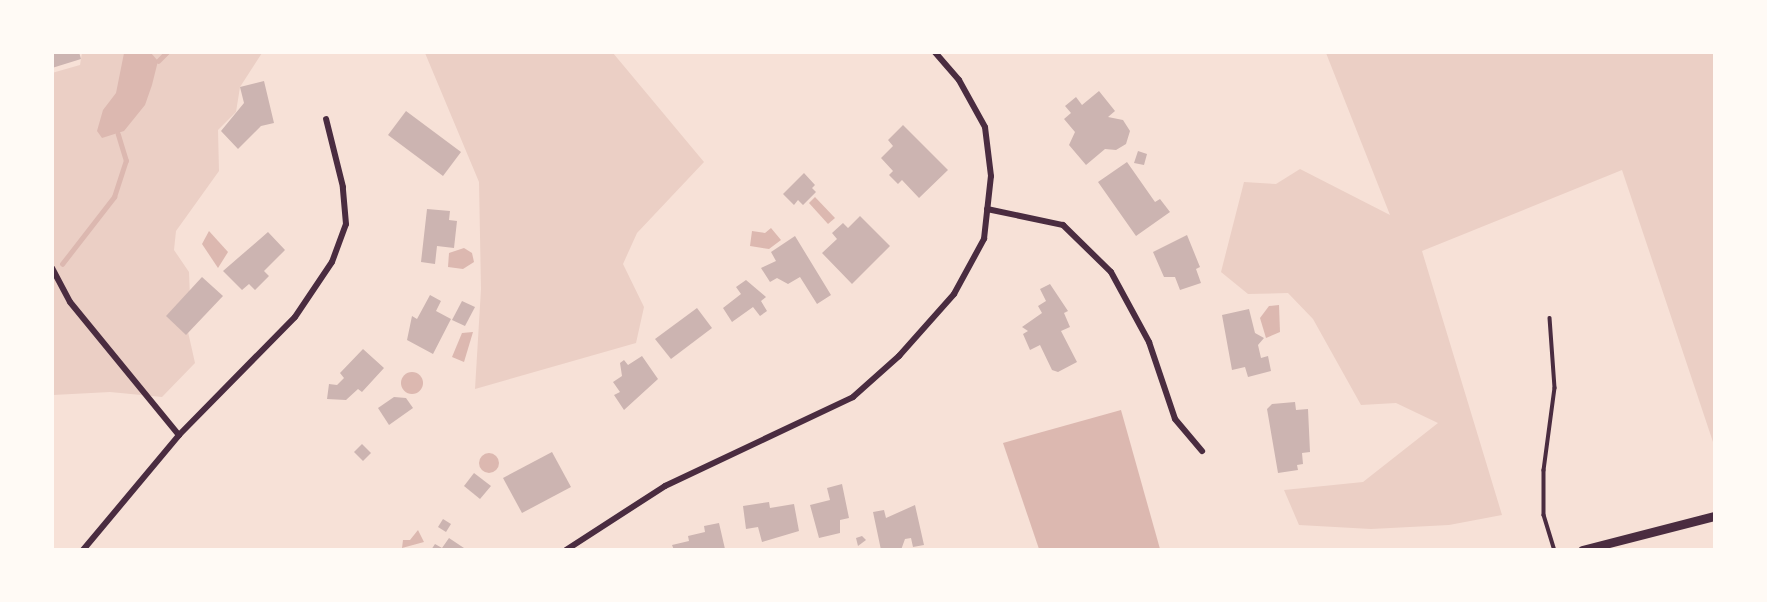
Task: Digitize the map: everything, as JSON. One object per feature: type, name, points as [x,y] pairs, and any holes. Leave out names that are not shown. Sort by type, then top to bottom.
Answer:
[{"type":"main road","points":[[1582,550],[1714,516]]},
{"type":"street","points":[[566,550],[665,486],[853,397],[899,356],[954,294],[984,239],[991,176],[985,127],[959,80],[935,52]]},
{"type":"street","points":[[83,550],[179,435],[295,317],[332,262],[346,224],[343,187],[326,119]]},
{"type":"street","points":[[987,209],[1063,225],[1111,272],[1149,342],[1175,419],[1202,451]]},
{"type":"street","points":[[52,268],[70,302],[179,435]]},
{"type":"lane","points":[[1550,318],[1555,388],[1544,470],[1544,515],[1555,550]]},
{"type":"shaded area","points":[[82,53],[262,53],[240,87],[236,112],[218,130],[219,171],[176,231],[174,250],[189,272],[190,298],[184,314],[195,363],[162,397],[110,392],[53,395],[52,73],[80,65]]},
{"type":"shaded area","points":[[124,53],[151,53],[158,61],[152,85],[145,105],[124,131],[102,138],[97,131],[103,110],[116,93]]},
{"type":"shaded area","points":[[425,53],[613,53],[704,162],[637,233],[623,264],[644,307],[636,343],[475,389],[481,289],[479,182]]},
{"type":"shaded area","points":[[1326,53],[1714,53],[1714,445],[1622,170],[1422,251],[1502,515],[1449,525],[1371,529],[1299,525],[1284,490],[1363,482],[1438,423],[1396,403],[1361,405],[1313,319],[1288,293],[1248,294],[1221,272],[1244,182],[1276,184],[1300,169],[1390,215]]},
{"type":"shaded area","points":[[815,197],[835,218],[828,224],[809,203]]},
{"type":"shaded area","points":[[771,228],[781,240],[769,249],[750,246],[752,231],[765,233]]},
{"type":"shaded area","points":[[209,231],[228,252],[218,268],[202,244]]},
{"type":"shaded area","points":[[464,248],[472,253],[474,262],[463,269],[448,267],[449,253]]},
{"type":"shaded area","points":[[1279,305],[1280,332],[1266,338],[1260,318],[1269,306]]},
{"type":"shaded area","points":[[473,332],[464,362],[452,357],[462,333]]},
{"type":"shaded area","points":[[412,372],[422,379],[423,383],[416,393],[412,394],[402,387],[401,383],[408,373]]},
{"type":"shaded area","points":[[1121,410],[1160,549],[1039,549],[1003,443]]},
{"type":"shaded area","points":[[489,453],[496,456],[499,463],[496,470],[489,473],[482,470],[479,463],[482,456]]},
{"type":"shaded area","points":[[418,530],[424,542],[402,548],[403,540],[410,540]]},
{"type":"building","points":[[52,52],[79,52],[81,59],[52,68]]},
{"type":"building","points":[[264,81],[274,123],[261,126],[238,149],[221,131],[244,103],[240,87]]},
{"type":"building","points":[[1099,91],[1115,111],[1108,117],[1123,120],[1130,131],[1126,144],[1116,150],[1105,149],[1086,165],[1069,145],[1075,132],[1064,119],[1071,113],[1065,106],[1076,97],[1082,105]]},
{"type":"building","points":[[406,111],[461,152],[443,176],[388,135]]},
{"type":"building","points":[[903,125],[948,170],[919,198],[902,180],[898,184],[889,175],[893,171],[881,158],[893,146],[888,140]]},
{"type":"building","points":[[1138,151],[1147,154],[1144,165],[1134,163]]},
{"type":"building","points":[[1127,162],[1155,202],[1160,199],[1170,212],[1136,236],[1098,182]]},
{"type":"building","points":[[804,173],[815,185],[812,188],[816,192],[803,205],[798,200],[794,205],[783,194]]},
{"type":"building","points":[[427,209],[450,211],[449,220],[457,221],[454,248],[437,246],[435,264],[421,262]]},
{"type":"building","points":[[860,216],[890,246],[852,284],[822,253],[837,239],[832,233],[843,223],[848,228]]},
{"type":"building","points":[[268,232],[285,250],[264,271],[269,276],[255,290],[249,284],[242,290],[223,271]]},
{"type":"building","points":[[1187,235],[1200,267],[1196,269],[1201,283],[1180,290],[1175,277],[1164,277],[1153,252]]},
{"type":"building","points":[[795,236],[831,295],[817,304],[800,277],[788,284],[777,278],[770,282],[761,268],[776,261],[771,252]]},
{"type":"building","points":[[202,277],[223,296],[186,335],[166,316]]},
{"type":"building","points":[[746,280],[766,297],[761,301],[767,311],[760,316],[753,307],[732,322],[723,308],[741,294],[736,287]]},
{"type":"building","points":[[1050,284],[1068,311],[1064,313],[1070,327],[1061,331],[1077,362],[1058,372],[1052,370],[1040,345],[1030,350],[1023,334],[1028,331],[1022,327],[1042,313],[1038,306],[1046,301],[1040,289]]},
{"type":"building","points":[[430,295],[441,301],[436,311],[451,319],[433,354],[407,340],[412,316],[417,319]]},
{"type":"building","points":[[462,301],[475,307],[465,326],[452,320]]},
{"type":"building","points":[[697,308],[712,328],[671,359],[655,339]]},
{"type":"building","points":[[1249,309],[1255,333],[1264,338],[1258,345],[1261,358],[1268,356],[1271,371],[1248,377],[1245,367],[1232,370],[1222,315]]},
{"type":"building","points":[[363,349],[384,368],[362,392],[358,389],[346,400],[327,399],[329,384],[337,385],[344,378],[340,373]]},
{"type":"building","points":[[642,356],[658,379],[624,410],[614,395],[620,392],[613,382],[622,376],[620,363],[624,360],[628,365]]},
{"type":"building","points":[[394,397],[406,398],[413,408],[389,425],[378,408]]},
{"type":"building","points":[[1295,402],[1296,410],[1308,409],[1310,452],[1302,453],[1303,464],[1297,465],[1298,470],[1278,473],[1267,409],[1272,404]]},
{"type":"building","points":[[362,444],[371,453],[363,461],[354,452]]},
{"type":"building","points":[[552,452],[571,487],[522,513],[503,478]]},
{"type":"building","points":[[474,473],[491,486],[480,499],[464,486]]},
{"type":"building","points":[[842,484],[849,518],[840,520],[840,533],[819,538],[810,505],[830,500],[827,488]]},
{"type":"building","points":[[769,502],[770,508],[794,504],[799,531],[762,542],[758,527],[746,529],[743,506]]},
{"type":"building","points":[[915,505],[924,545],[913,547],[911,538],[905,539],[901,550],[881,550],[873,512],[884,510],[886,518]]},
{"type":"building","points":[[443,519],[451,524],[446,532],[438,527]]},
{"type":"building","points":[[719,523],[725,549],[674,550],[672,545],[689,541],[688,536],[705,532],[704,526]]},
{"type":"building","points":[[862,536],[866,540],[858,546],[856,538]]},
{"type":"building","points":[[449,538],[467,550],[431,550],[435,544],[442,548]]},
{"type":"waterway","points":[[158,61],[167,52]]},
{"type":"waterway","points":[[62,264],[114,197],[126,161],[118,134]]}]
